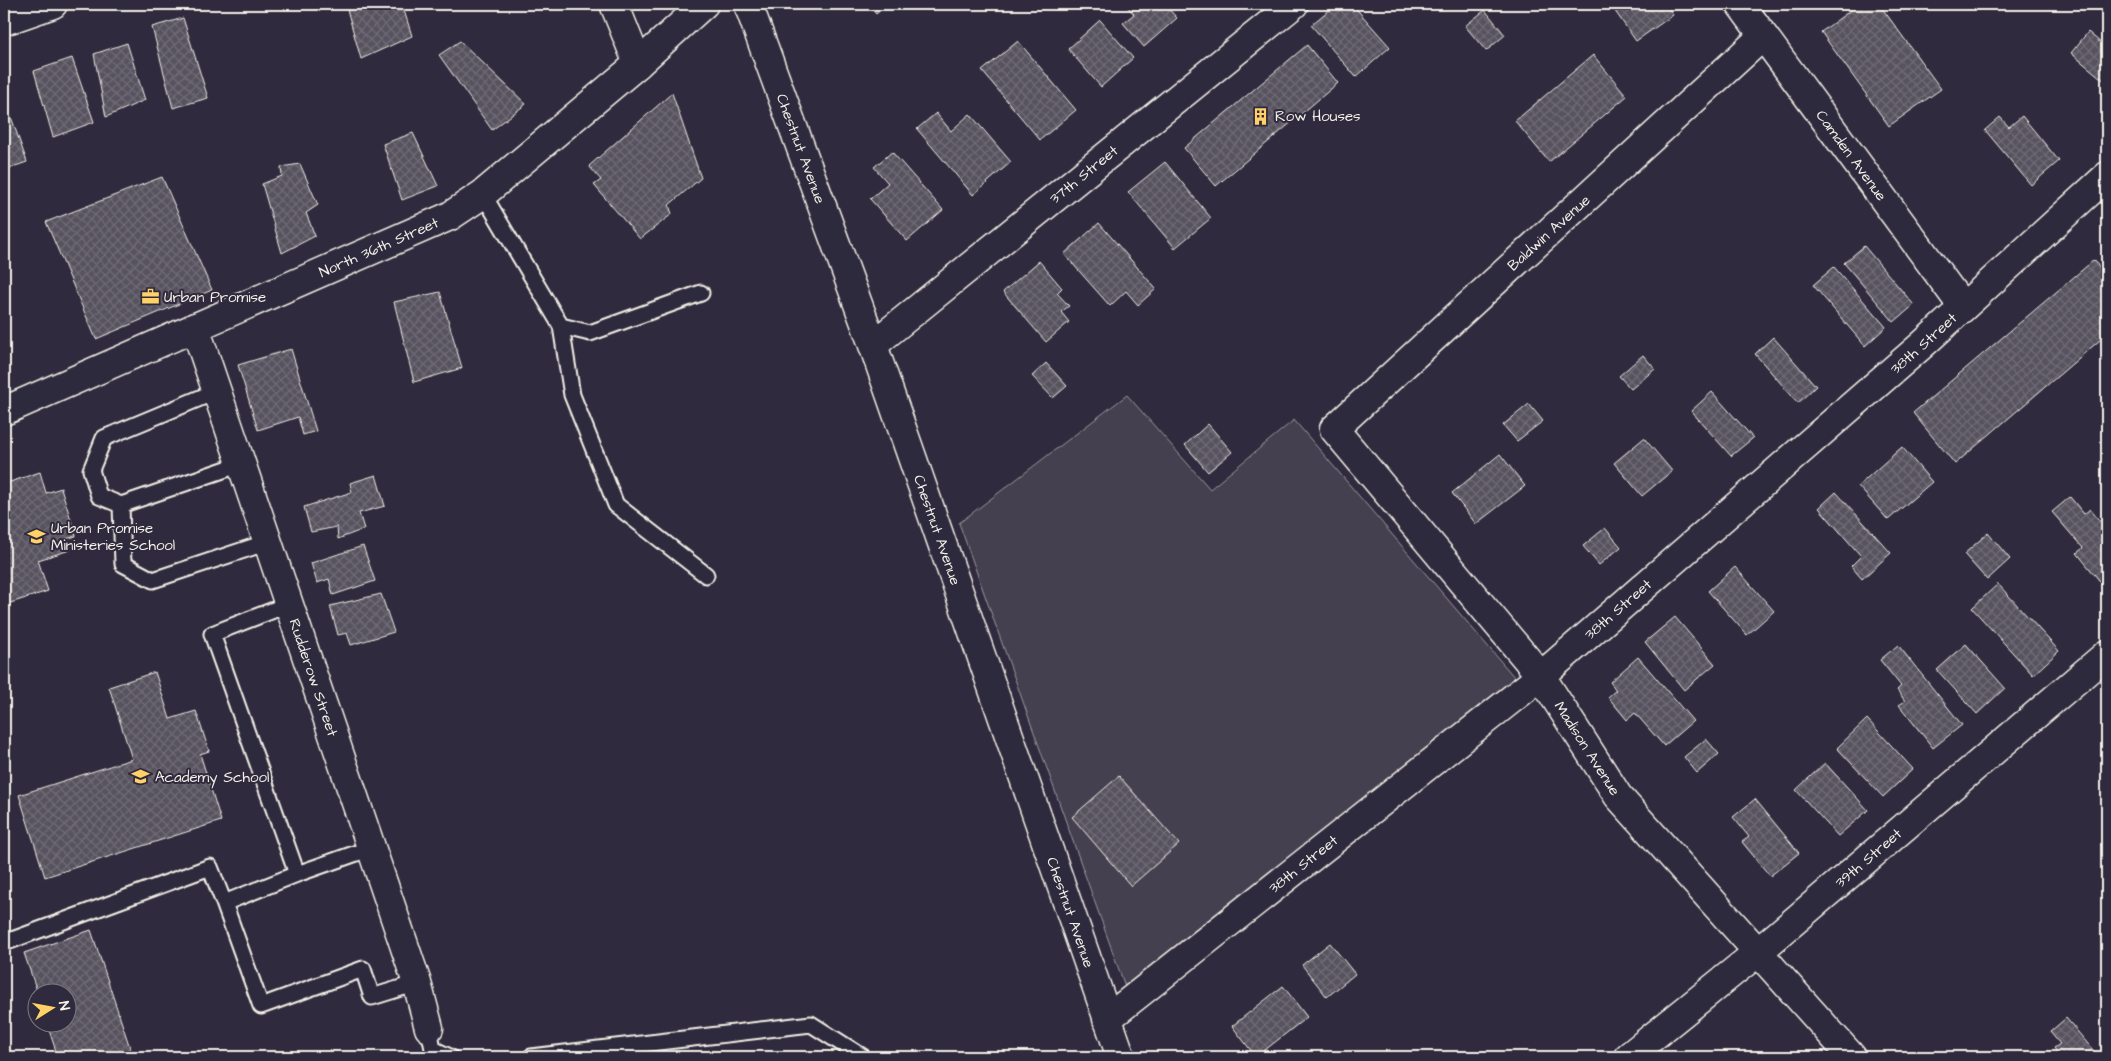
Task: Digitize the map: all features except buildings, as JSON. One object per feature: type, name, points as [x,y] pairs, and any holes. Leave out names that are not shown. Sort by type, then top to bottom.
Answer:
[{"type":"street","points":[[4,21],[53,4]]},
{"type":"street","points":[[614,4],[638,64]]},
{"type":"street","name":"North 36th Street","points":[[4,411],[441,220],[483,194],[638,64],[704,4]]},
{"type":"street","name":"Chestnut Avenue","points":[[748,4],[874,345],[1121,1057]]},
{"type":"street","name":"37th Street","points":[[874,345],[1294,4]]},
{"type":"street","name":"Camden Avenue","points":[[1740,4],[1963,307]]},
{"type":"street","name":"Baldwin Avenue","points":[[1334,429],[1764,36]]},
{"type":"street","name":"38th Street","points":[[1108,1019],[1542,676],[1922,345],[2107,176]]},
{"type":"street","name":"Rudderow Street","points":[[195,327],[371,848],[429,1028]]},
{"type":"street","name":"Madison Avenue","points":[[1334,429],[1542,676],[1618,796],[1852,1057]]},
{"type":"street","name":"39th Street","points":[[1628,1057],[1758,952],[2107,654]]},
{"type":"lane","points":[[483,194],[560,326],[572,395],[616,505],[706,575]]},
{"type":"lane","points":[[560,326],[590,333],[701,293]]},
{"type":"lane","points":[[216,391],[104,438],[91,470],[99,496],[121,505],[241,464]]},
{"type":"lane","points":[[121,505],[123,564],[154,580],[268,542]]},
{"type":"lane","points":[[289,604],[212,634],[297,874]]},
{"type":"lane","points":[[224,903],[297,874],[371,848]]},
{"type":"lane","points":[[4,943],[210,867],[261,1006],[363,969],[372,997],[416,983]]},
{"type":"lane","points":[[531,1057],[811,1024],[862,1057]]},
{"type":"lane","points":[[429,1028],[433,1049],[450,1057]]},
{"type":"shaded area","points":[[1127,395],[1210,489],[1294,420],[1515,678],[1127,992],[959,523]]},
{"type":"place","name":"Row Houses","points":[[1261,116]]},
{"type":"place","name":"Urban Promise","points":[[150,297]]},
{"type":"place","name":"Urban Promise Ministeries School","points":[[37,537]]},
{"type":"place","name":"Academy School","points":[[141,777]]}]
